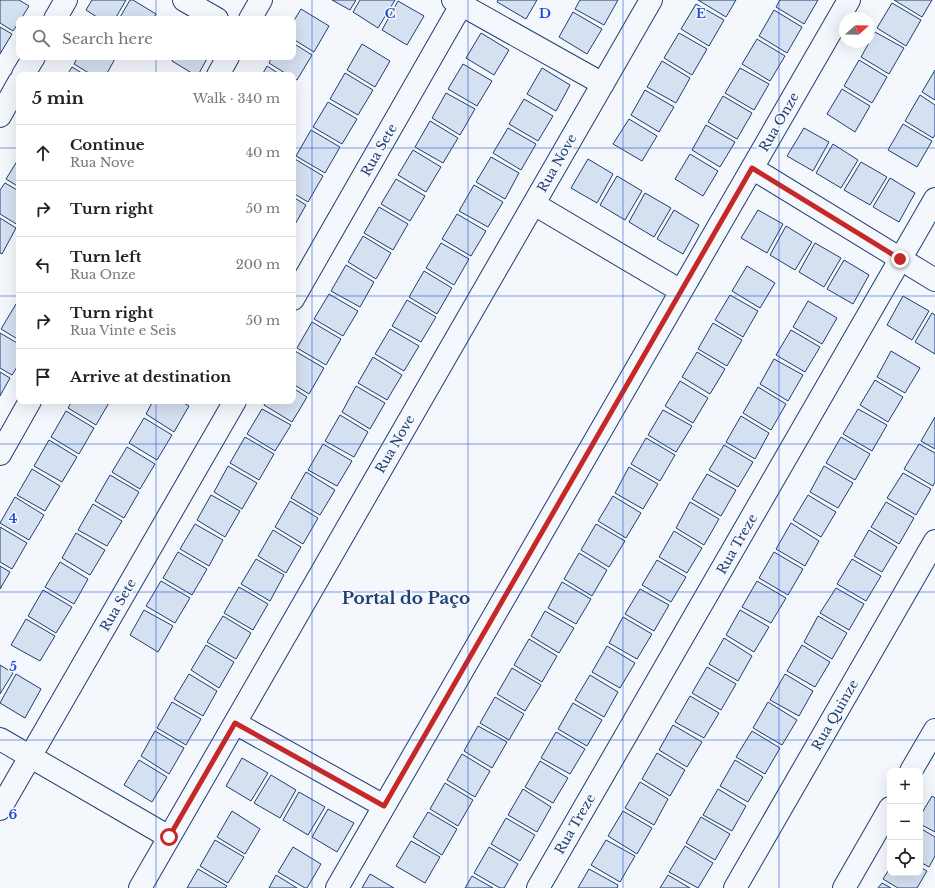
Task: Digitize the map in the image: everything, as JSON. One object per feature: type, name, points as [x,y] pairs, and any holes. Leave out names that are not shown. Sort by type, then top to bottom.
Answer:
[{"type":"street","points":[[57,16],[66,0]]},
{"type":"street","points":[[184,0],[212,16]]},
{"type":"street","points":[[252,16],[261,0]]},
{"type":"street","name":"Rua Nove","points":[[140,888],[651,0]]},
{"type":"street","name":"Rua Onze","points":[[337,888],[849,0]]},
{"type":"street","points":[[460,2],[603,84]]},
{"type":"street","name":"Rua Sete","points":[[296,294],[460,2]]},
{"type":"street","points":[[25,72],[32,60]]},
{"type":"street","points":[[220,72],[226,60]]},
{"type":"street","points":[[0,116],[16,87]]},
{"type":"street","points":[[752,168],[935,280]]},
{"type":"street","name":"Rua Treze","points":[[538,888],[935,199]]},
{"type":"street","points":[[534,204],[682,291]]},
{"type":"street","points":[[0,454],[28,404]]},
{"type":"street","name":"Rua Sete","points":[[0,809],[233,404]]},
{"type":"street","name":"Rua Quinze","points":[[735,888],[935,541]]},
{"type":"street","points":[[235,723],[384,806]]},
{"type":"street","points":[[913,768],[935,730]]},
{"type":"street","points":[[0,739],[169,837]]},
{"type":"street","points":[[844,888],[887,813]]},
{"type":"building","points":[[0,0],[19,0],[29,6],[23,16],[16,16],[16,26],[13,31],[0,23]]},
{"type":"building","points":[[92,0],[126,0],[117,16],[95,16],[86,10]]},
{"type":"building","points":[[130,0],[133,0],[156,14],[155,16],[121,16]]},
{"type":"building","points":[[332,0],[356,0],[350,10]]},
{"type":"building","points":[[360,0],[395,0],[378,28],[353,12]]},
{"type":"building","points":[[498,0],[537,0],[526,19],[497,2]]},
{"type":"building","points":[[580,0],[618,0],[604,25],[575,9]]},
{"type":"building","points":[[698,0],[736,0],[726,17]]},
{"type":"building","points":[[780,0],[818,0],[804,24],[776,7]]},
{"type":"building","points":[[894,0],[932,0],[922,17]]},
{"type":"building","points":[[398,1],[424,16],[407,45],[382,30]]},
{"type":"building","points":[[892,3],[921,20],[906,46],[877,28]]},
{"type":"building","points":[[696,4],[724,20],[709,46],[681,29]]},
{"type":"building","points":[[301,9],[329,26],[314,52],[296,41],[296,17]]},
{"type":"building","points":[[774,10],[802,27],[787,53],[759,36]]},
{"type":"building","points":[[573,12],[602,29],[587,54],[559,37]]},
{"type":"building","points":[[0,27],[12,34],[0,54]]},
{"type":"building","points":[[875,32],[904,48],[889,74],[861,57],[866,48],[875,48]]},
{"type":"building","points":[[481,33],[509,50],[494,75],[466,58]]},
{"type":"building","points":[[679,33],[707,49],[692,75],[664,58]]},
{"type":"building","points":[[757,39],[785,56],[770,81],[742,64]]},
{"type":"building","points":[[362,44],[390,61],[375,87],[347,70]]},
{"type":"building","points":[[296,45],[312,55],[297,80],[296,72],[283,72],[269,63],[270,60],[296,60]]},
{"type":"building","points":[[76,60],[114,60],[108,72],[87,72],[74,64]]},
{"type":"building","points":[[206,60],[200,72],[190,72],[172,61]]},
{"type":"building","points":[[859,60],[887,77],[872,103],[844,86]]},
{"type":"building","points":[[662,61],[690,78],[676,103],[647,87]]},
{"type":"building","points":[[463,64],[492,81],[477,106],[448,89]]},
{"type":"building","points":[[267,66],[276,72],[264,72]]},
{"type":"building","points":[[72,67],[80,72],[69,72]]},
{"type":"building","points":[[542,68],[570,85],[556,111],[527,94]]},
{"type":"building","points":[[740,68],[769,84],[754,110],[725,93]]},
{"type":"building","points":[[935,70],[935,100],[922,92]]},
{"type":"building","points":[[345,73],[373,90],[358,115],[330,99]]},
{"type":"building","points":[[842,89],[870,106],[855,132],[827,114]]},
{"type":"building","points":[[645,90],[674,107],[659,132],[631,115]]},
{"type":"building","points":[[446,93],[475,109],[460,135],[432,118]]},
{"type":"building","points":[[920,95],[935,105],[935,135],[933,138],[905,121]]},
{"type":"building","points":[[723,96],[752,113],[737,139],[708,122]]},
{"type":"building","points":[[524,99],[553,116],[538,141],[509,124]]},
{"type":"building","points":[[328,102],[357,119],[342,144],[313,127]]},
{"type":"building","points":[[629,119],[657,136],[642,161],[613,144]]},
{"type":"building","points":[[430,121],[458,138],[443,163],[415,147]]},
{"type":"building","points":[[903,124],[932,141],[917,167],[888,150]]},
{"type":"building","points":[[706,125],[735,142],[720,167],[692,150]]},
{"type":"building","points":[[508,128],[536,144],[521,170],[493,153]]},
{"type":"building","points":[[804,128],[829,142],[813,171],[787,156]]},
{"type":"building","points":[[311,130],[340,147],[325,173],[296,156]]},
{"type":"building","points":[[833,144],[858,160],[841,188],[816,173]]},
{"type":"building","points":[[413,150],[441,167],[426,192],[398,175]]},
{"type":"building","points":[[690,154],[718,171],[703,196],[675,179]]},
{"type":"building","points":[[491,157],[519,173],[505,199],[476,182]]},
{"type":"building","points":[[588,159],[613,174],[597,203],[571,188]]},
{"type":"building","points":[[296,160],[323,176],[308,202],[296,195]]},
{"type":"building","points":[[861,162],[887,177],[870,205],[844,190]]},
{"type":"building","points":[[16,163],[16,185],[6,179]]},
{"type":"building","points":[[617,176],[642,191],[625,220],[600,205]]},
{"type":"building","points":[[890,178],[915,193],[899,222],[873,207]]},
{"type":"building","points":[[396,179],[425,196],[410,221],[381,204]]},
{"type":"building","points":[[5,183],[16,189],[16,224],[0,214],[0,190]]},
{"type":"building","points":[[474,185],[503,202],[488,227],[459,211]]},
{"type":"building","points":[[645,193],[671,208],[654,237],[629,222]]},
{"type":"building","points":[[296,199],[306,205],[296,223]]},
{"type":"building","points":[[379,207],[408,224],[393,250],[364,233]]},
{"type":"building","points":[[674,210],[699,225],[683,254],[657,239]]},
{"type":"building","points":[[758,210],[783,224],[767,253],[741,238]]},
{"type":"building","points":[[457,214],[486,231],[471,256],[442,239]]},
{"type":"building","points":[[0,218],[16,228],[2,254],[0,253]]},
{"type":"building","points":[[786,226],[812,242],[795,270],[770,255]]},
{"type":"building","points":[[363,236],[391,253],[376,279],[348,262]]},
{"type":"building","points":[[441,243],[469,259],[454,285],[426,268]]},
{"type":"building","points":[[815,243],[841,258],[824,287],[799,272]]},
{"type":"building","points":[[844,260],[869,275],[853,304],[827,289]]},
{"type":"building","points":[[346,265],[374,282],[360,307],[331,291]]},
{"type":"building","points":[[747,266],[775,283],[760,308],[732,291]]},
{"type":"building","points":[[424,271],[452,288],[437,314],[409,297]]},
{"type":"building","points":[[329,294],[358,311],[343,336],[314,319]]},
{"type":"building","points":[[730,295],[758,311],[743,337],[715,320]]},
{"type":"building","points":[[903,296],[929,311],[912,340],[887,325]]},
{"type":"building","points":[[407,300],[436,317],[421,342],[392,326]]},
{"type":"building","points":[[808,301],[837,318],[822,344],[793,327]]},
{"type":"building","points":[[16,304],[16,338],[1,329]]},
{"type":"building","points":[[932,313],[935,315],[935,354],[915,342]]},
{"type":"building","points":[[312,322],[341,339],[326,365],[297,348]]},
{"type":"building","points":[[713,323],[742,340],[727,366],[698,349]]},
{"type":"building","points":[[390,329],[419,346],[404,371],[375,354]]},
{"type":"building","points":[[791,330],[820,347],[805,372],[776,355]]},
{"type":"building","points":[[0,333],[16,342],[16,369],[12,375],[0,368]]},
{"type":"building","points":[[891,351],[920,368],[905,393],[877,377]]},
{"type":"building","points":[[296,352],[324,368],[309,394],[296,386]]},
{"type":"building","points":[[697,352],[725,369],[710,394],[682,377]]},
{"type":"building","points":[[373,357],[402,375],[387,400],[358,383]]},
{"type":"building","points":[[774,359],[803,375],[788,401],[760,384]]},
{"type":"building","points":[[0,372],[10,378],[0,396]]},
{"type":"building","points":[[875,380],[903,397],[888,422],[860,405]]},
{"type":"building","points":[[680,381],[708,398],[693,423],[665,406]]},
{"type":"building","points":[[356,386],[385,403],[370,429],[342,412]]},
{"type":"building","points":[[758,387],[786,404],[771,430],[743,413]]},
{"type":"building","points":[[296,390],[307,397],[292,422],[264,405],[296,404]]},
{"type":"building","points":[[70,404],[108,404],[96,425],[68,408]]},
{"type":"building","points":[[151,404],[185,404],[189,406],[174,432],[146,414]]},
{"type":"building","points":[[262,409],[291,425],[275,451],[247,434]]},
{"type":"building","points":[[858,409],[887,425],[872,451],[843,434]]},
{"type":"building","points":[[663,410],[692,426],[676,452],[648,435]]},
{"type":"building","points":[[66,411],[94,428],[79,454],[51,437]]},
{"type":"building","points":[[340,415],[368,432],[354,457],[325,441]]},
{"type":"building","points":[[741,416],[769,433],[755,459],[726,442]]},
{"type":"building","points":[[935,417],[935,449],[921,441]]},
{"type":"building","points":[[144,418],[172,435],[157,460],[129,443]]},
{"type":"building","points":[[245,437],[274,454],[259,480],[230,463]]},
{"type":"building","points":[[841,437],[870,454],[855,480],[826,463]]},
{"type":"building","points":[[646,438],[675,455],[660,481],[631,464]]},
{"type":"building","points":[[49,440],[77,457],[62,482],[34,466]]},
{"type":"building","points":[[323,444],[352,461],[337,486],[308,470]]},
{"type":"building","points":[[919,444],[935,453],[935,482],[933,486],[904,469]]},
{"type":"building","points":[[724,445],[753,462],[738,487],[709,470]]},
{"type":"building","points":[[127,447],[155,464],[140,489],[112,472]]},
{"type":"building","points":[[228,466],[257,483],[242,509],[214,492]]},
{"type":"building","points":[[824,466],[853,483],[838,508],[810,492]]},
{"type":"building","points":[[629,467],[658,484],[643,509],[615,493]]},
{"type":"building","points":[[32,469],[60,486],[45,511],[17,495]]},
{"type":"building","points":[[306,472],[335,490],[320,515],[291,498]]},
{"type":"building","points":[[903,473],[931,489],[916,515],[887,498]]},
{"type":"building","points":[[707,474],[736,490],[721,516],[692,499]]},
{"type":"building","points":[[110,475],[139,492],[124,518],[95,501]]},
{"type":"building","points":[[211,495],[240,511],[225,537],[197,520]]},
{"type":"building","points":[[808,495],[836,512],[821,537],[793,520]]},
{"type":"building","points":[[613,496],[641,513],[626,538],[598,521]]},
{"type":"building","points":[[15,497],[44,515],[29,540],[0,523]]},
{"type":"building","points":[[290,501],[318,518],[303,544],[275,527]]},
{"type":"building","points":[[690,502],[719,519],[704,545],[676,528]]},
{"type":"building","points":[[886,502],[914,518],[899,544],[871,527]]},
{"type":"building","points":[[93,504],[122,521],[107,546],[78,530]]},
{"type":"building","points":[[791,523],[819,541],[805,566],[776,549]]},
{"type":"building","points":[[195,524],[223,540],[209,566],[180,549]]},
{"type":"building","points":[[596,524],[625,541],[609,567],[581,550]]},
{"type":"building","points":[[0,527],[27,543],[12,569],[0,562]]},
{"type":"building","points":[[273,530],[301,547],[286,573],[258,556]]},
{"type":"building","points":[[869,530],[897,547],[882,572],[854,556]]},
{"type":"building","points":[[674,531],[702,548],[687,573],[659,557]]},
{"type":"building","points":[[76,533],[105,550],[90,575],[62,558]]},
{"type":"building","points":[[178,552],[207,569],[192,595],[163,578]]},
{"type":"building","points":[[774,552],[803,569],[788,595],[759,578]]},
{"type":"building","points":[[579,553],[607,570],[592,596],[564,579]]},
{"type":"building","points":[[256,559],[284,575],[270,601],[241,584]]},
{"type":"building","points":[[852,559],[881,576],[866,601],[837,584]]},
{"type":"building","points":[[657,560],[686,577],[671,602],[642,585]]},
{"type":"building","points":[[60,562],[88,579],[74,604],[45,587]]},
{"type":"building","points":[[0,566],[10,572],[0,589]]},
{"type":"building","points":[[161,581],[190,598],[175,623],[146,606]]},
{"type":"building","points":[[757,581],[786,598],[771,623],[742,607]]},
{"type":"building","points":[[562,582],[591,599],[576,624],[548,608]]},
{"type":"building","points":[[239,587],[268,604],[253,630],[224,613]]},
{"type":"building","points":[[836,588],[864,604],[849,630],[820,613]]},
{"type":"building","points":[[640,589],[669,605],[654,631],[625,614]]},
{"type":"building","points":[[43,590],[72,607],[56,633],[28,616]]},
{"type":"building","points":[[144,610],[173,626],[158,652],[130,635]]},
{"type":"building","points":[[740,610],[769,627],[754,652],[726,635]]},
{"type":"building","points":[[545,611],[574,628],[559,653],[531,636]]},
{"type":"building","points":[[223,616],[251,633],[236,659],[207,642]]},
{"type":"building","points":[[818,616],[847,633],[832,659],[804,642]]},
{"type":"building","points":[[623,617],[652,634],[637,659],[609,643]]},
{"type":"building","points":[[26,619],[55,636],[40,661],[11,645]]},
{"type":"building","points":[[724,638],[752,656],[738,681],[709,664]]},
{"type":"building","points":[[529,639],[557,656],[542,682],[514,665]]},
{"type":"building","points":[[206,645],[234,662],[219,688],[191,670]]},
{"type":"building","points":[[802,645],[830,662],[815,687],[787,671]]},
{"type":"building","points":[[607,646],[635,663],[620,688],[592,672]]},
{"type":"building","points":[[0,665],[13,673],[0,694]]},
{"type":"building","points":[[707,667],[736,684],[721,710],[692,693]]},
{"type":"building","points":[[512,668],[541,685],[525,711],[497,694]]},
{"type":"building","points":[[16,674],[41,689],[25,718],[0,703]]},
{"type":"building","points":[[189,674],[217,691],[203,716],[174,699]]},
{"type":"building","points":[[785,674],[813,691],[799,716],[770,700]]},
{"type":"building","points":[[590,675],[618,692],[604,717],[575,700]]},
{"type":"building","points":[[690,696],[719,713],[704,738],[675,722]]},
{"type":"building","points":[[495,697],[524,714],[509,740],[480,723]]},
{"type":"building","points":[[172,702],[201,719],[186,745],[157,728]]},
{"type":"building","points":[[768,702],[797,720],[782,745],[753,728]]},
{"type":"building","points":[[573,703],[602,720],[587,746],[558,729]]},
{"type":"building","points":[[673,725],[702,742],[687,767],[659,750]]},
{"type":"building","points":[[478,726],[507,742],[492,768],[464,751]]},
{"type":"building","points":[[155,731],[184,748],[169,774],[141,756]]},
{"type":"building","points":[[752,731],[780,748],[765,774],[736,757]]},
{"type":"building","points":[[556,732],[585,749],[570,774],[541,758]]},
{"type":"building","points":[[657,753],[685,770],[670,796],[642,779]]},
{"type":"building","points":[[462,754],[490,771],[475,797],[447,780]]},
{"type":"building","points":[[242,758],[268,773],[251,801],[226,786]]},
{"type":"building","points":[[139,760],[167,777],[152,802],[124,785]]},
{"type":"building","points":[[735,760],[763,777],[748,802],[720,786]]},
{"type":"building","points":[[540,761],[568,778],[553,803],[525,787]]},
{"type":"building","points":[[271,775],[296,790],[280,818],[254,803]]},
{"type":"building","points":[[640,782],[668,799],[654,825],[625,808]]},
{"type":"building","points":[[445,783],[473,800],[458,826],[430,809]]},
{"type":"building","points":[[523,789],[551,807],[537,832],[508,815]]},
{"type":"building","points":[[718,789],[746,806],[732,831],[703,815]]},
{"type":"building","points":[[299,792],[325,807],[308,835],[283,820]]},
{"type":"building","points":[[932,796],[935,798],[935,832],[923,826],[923,811]]},
{"type":"building","points":[[328,809],[354,823],[337,852],[312,837]]},
{"type":"building","points":[[232,811],[260,829],[245,854],[217,837]]},
{"type":"building","points":[[623,811],[652,828],[637,854],[608,836]]},
{"type":"building","points":[[428,812],[457,829],[442,855],[413,837]]},
{"type":"building","points":[[701,817],[730,834],[715,860],[686,843]]},
{"type":"building","points":[[506,818],[535,835],[520,861],[491,844]]},
{"type":"building","points":[[923,830],[935,837],[935,856],[929,867],[923,864]]},
{"type":"building","points":[[215,840],[244,857],[228,883],[200,866]]},
{"type":"building","points":[[606,840],[635,856],[620,882],[591,865]]},
{"type":"building","points":[[411,841],[440,857],[425,883],[396,866]]},
{"type":"building","points":[[685,846],[713,863],[698,888],[669,872]]},
{"type":"building","points":[[293,847],[321,864],[307,888],[278,872]]},
{"type":"building","points":[[489,847],[518,864],[504,888],[500,888],[474,873]]},
{"type":"building","points":[[198,869],[227,886],[225,888],[187,888]]},
{"type":"building","points":[[589,869],[618,885],[617,888],[578,888]]},
{"type":"building","points":[[923,869],[927,871],[917,888],[898,888],[883,879],[887,873],[887,876],[923,876]]},
{"type":"building","points":[[370,874],[394,888],[362,888]]},
{"type":"building","points":[[276,875],[297,888],[269,888]]},
{"type":"building","points":[[668,875],[690,888],[660,888]]},
{"type":"building","points":[[472,876],[493,888],[465,888]]},
{"type":"building","points":[[882,883],[891,888],[878,888]]},
{"type":"district","name":"Portal do Paço","points":[[406,598]]},
{"type":"route","points":[[169,837],[235,723],[384,806],[752,168],[900,259]]}]
